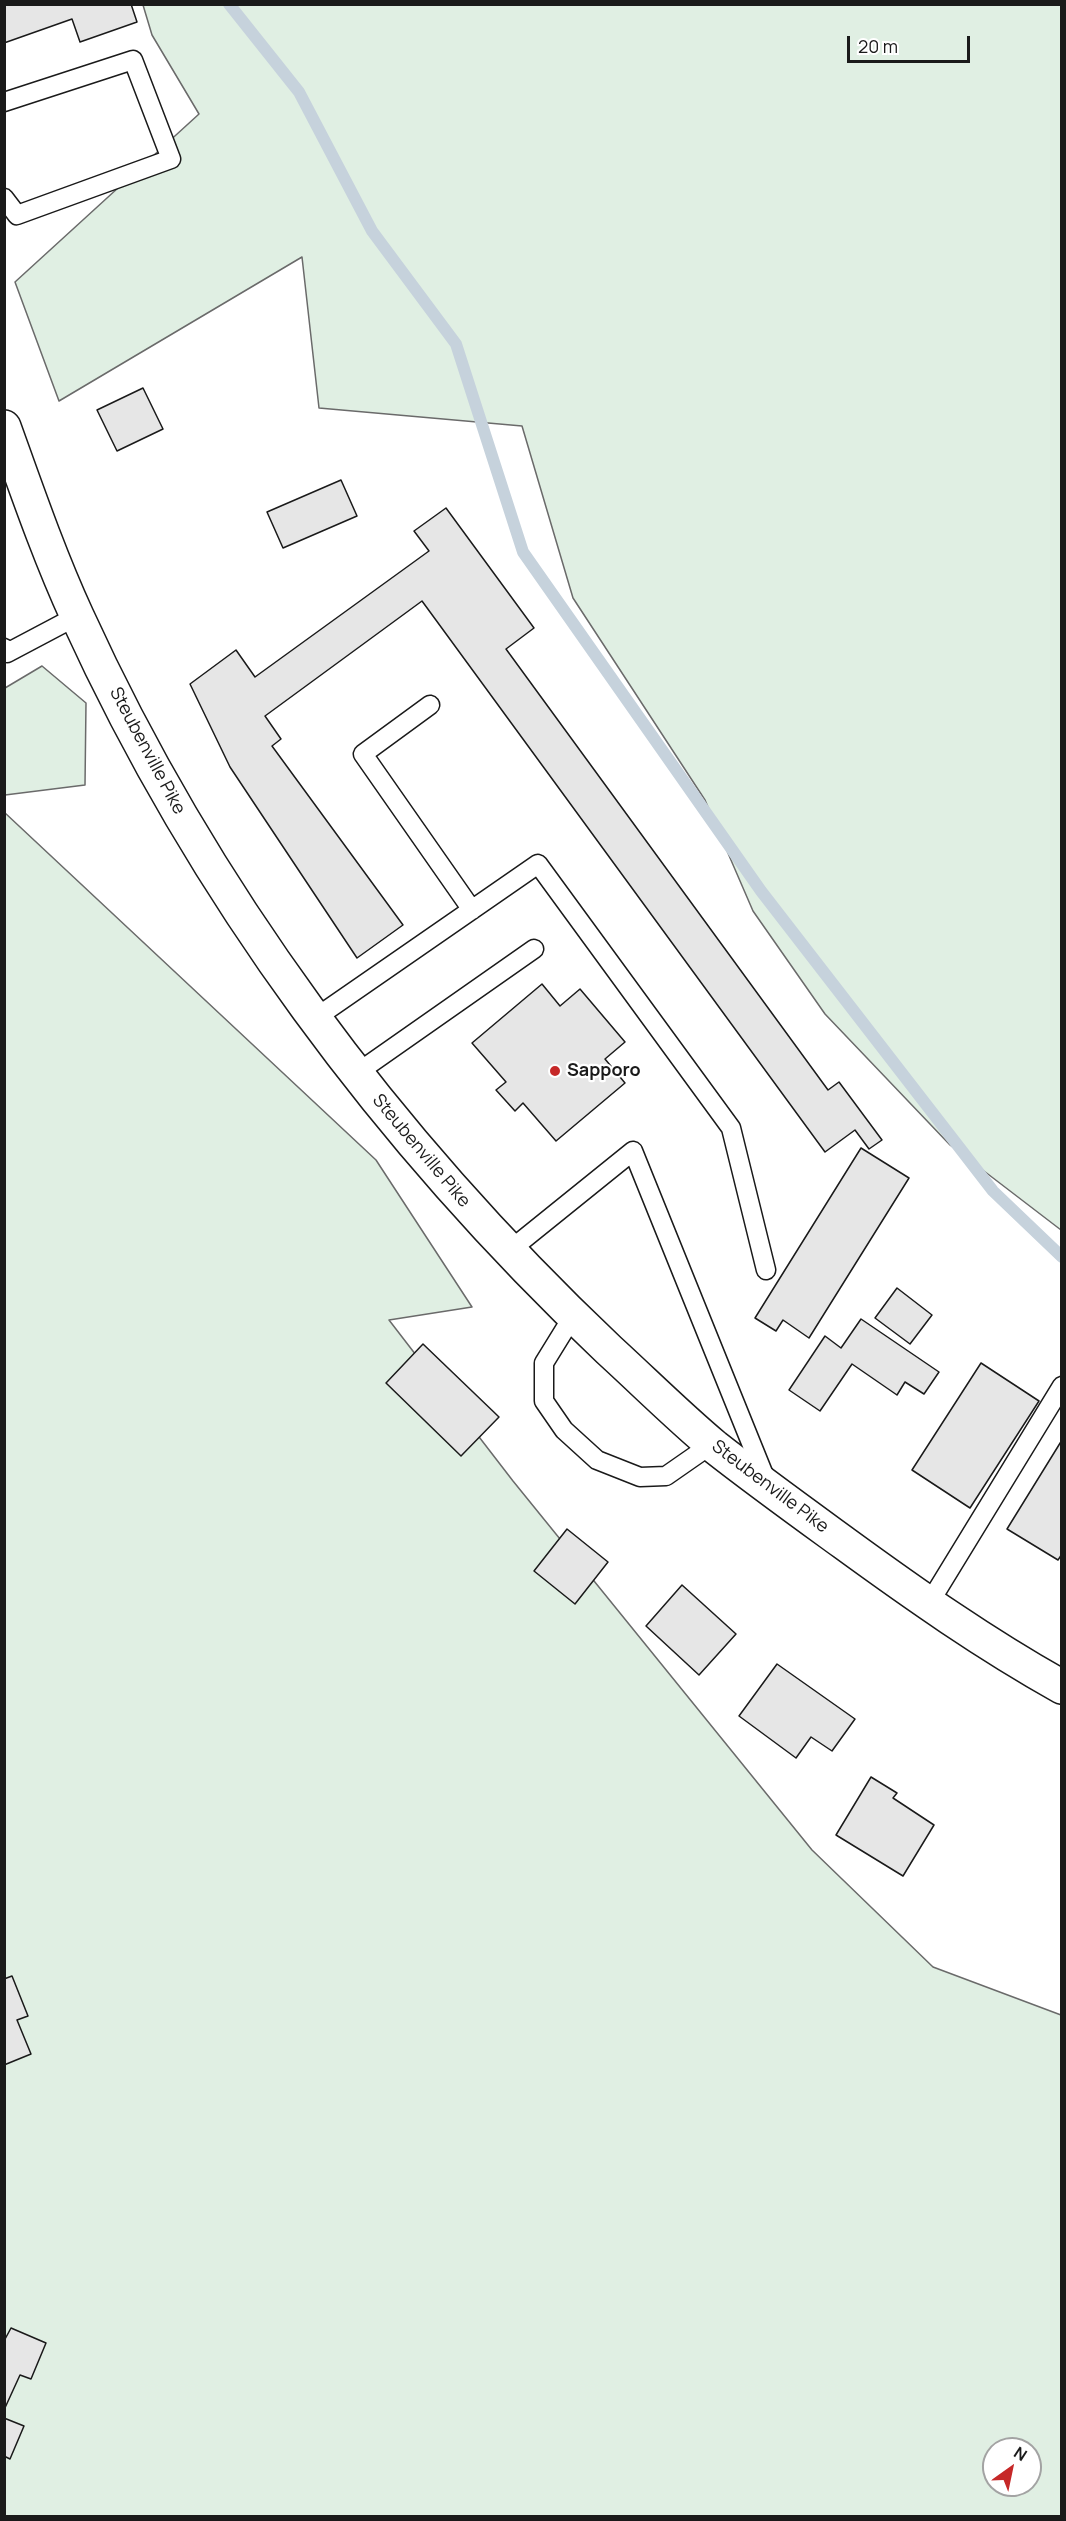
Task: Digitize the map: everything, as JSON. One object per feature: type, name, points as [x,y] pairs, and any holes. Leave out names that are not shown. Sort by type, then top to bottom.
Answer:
[{"type":"main road","name":"Steubenville Pike","points":[[4,427],[77,616],[143,748],[204,855],[314,1019],[444,1181],[573,1316],[712,1444],[770,1490],[928,1605],[1062,1687]]},
{"type":"lane","points":[[4,102],[133,60],[171,159],[17,215],[4,198]]},
{"type":"lane","points":[[5,651],[77,616]]},
{"type":"lane","points":[[430,705],[363,754],[472,910]]},
{"type":"lane","points":[[314,1019],[538,864],[730,1128],[766,1270]]},
{"type":"lane","points":[[357,1073],[534,949]]},
{"type":"lane","points":[[509,1251],[633,1151],[770,1490]]},
{"type":"lane","points":[[573,1316],[544,1363],[544,1401],[564,1430],[597,1460],[640,1477],[666,1476],[712,1444]]},
{"type":"lane","points":[[928,1605],[1062,1386]]},
{"type":"green space","points":[[143,5],[1061,5],[1061,1230],[950,1145],[825,1014],[753,911],[705,800],[573,598],[522,426],[319,408],[302,257],[59,401],[15,282],[199,114],[152,35]]},
{"type":"green space","points":[[42,666],[86,703],[85,785],[5,795],[5,688]]},
{"type":"green space","points":[[4,812],[376,1160],[472,1307],[389,1320],[513,1481],[812,1850],[933,1967],[1061,2015],[1061,2516],[5,2516]]},
{"type":"building","points":[[4,4],[131,4],[137,22],[80,42],[72,19],[4,43]]},
{"type":"building","points":[[143,388],[163,429],[117,451],[97,410]]},
{"type":"building","points":[[341,480],[357,516],[283,548],[267,512]]},
{"type":"building","points":[[446,508],[534,628],[506,649],[828,1090],[839,1082],[882,1140],[869,1149],[855,1130],[825,1152],[422,601],[265,716],[281,739],[272,746],[403,925],[357,958],[230,767],[190,684],[236,650],[255,677],[429,551],[414,531]]},
{"type":"building","name":"Sapporo","points":[[542,984],[560,1006],[580,989],[625,1042],[605,1059],[625,1083],[556,1141],[523,1103],[515,1111],[496,1090],[506,1082],[472,1043]]},
{"type":"building","points":[[861,1148],[909,1178],[809,1338],[783,1320],[776,1331],[755,1318]]},
{"type":"building","points":[[897,1288],[932,1315],[910,1344],[875,1318]]},
{"type":"building","points":[[861,1319],[939,1372],[924,1394],[905,1382],[897,1395],[852,1364],[820,1411],[789,1390],[825,1336],[841,1348]]},
{"type":"building","points":[[423,1344],[499,1417],[461,1456],[386,1383]]},
{"type":"building","points":[[981,1363],[1039,1401],[970,1508],[912,1470]]},
{"type":"building","points":[[1062,1440],[1062,1554],[1058,1560],[1007,1529]]},
{"type":"building","points":[[567,1529],[608,1562],[575,1604],[534,1571]]},
{"type":"building","points":[[682,1585],[736,1634],[699,1675],[646,1626]]},
{"type":"building","points":[[777,1664],[855,1719],[832,1751],[811,1737],[796,1758],[739,1716]]},
{"type":"building","points":[[871,1777],[897,1793],[893,1798],[934,1825],[903,1876],[836,1835]]},
{"type":"building","points":[[12,1976],[28,2016],[17,2020],[31,2054],[4,2065],[4,1979]]},
{"type":"building","points":[[11,2328],[46,2343],[31,2379],[20,2375],[4,2410],[4,2341]]},
{"type":"building","points":[[4,2418],[24,2426],[10,2459],[4,2456]]},
{"type":"waterway","points":[[229,4],[299,92],[372,231],[456,344],[523,552],[761,891],[993,1191],[1062,1257]]},
{"type":"place","name":"Sapporo","points":[[555,1071]]}]
